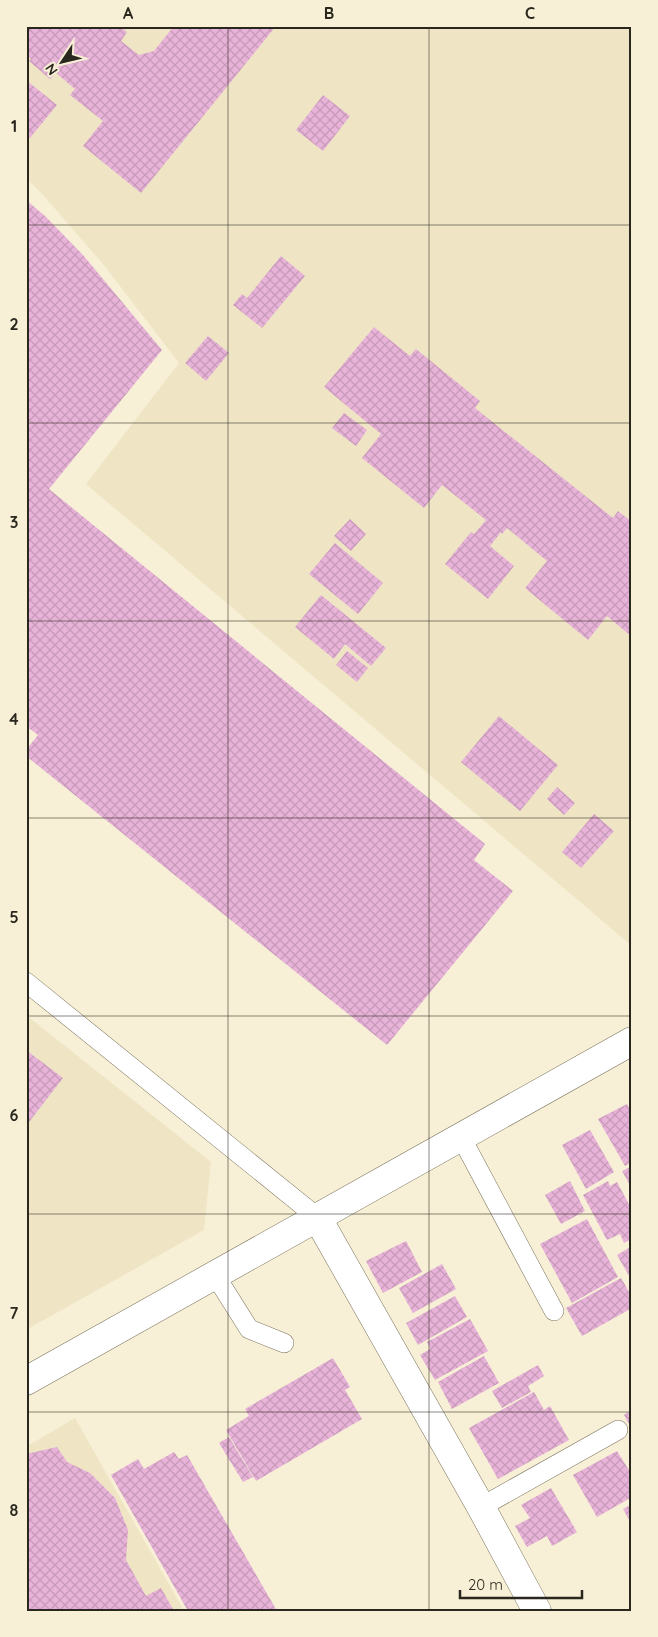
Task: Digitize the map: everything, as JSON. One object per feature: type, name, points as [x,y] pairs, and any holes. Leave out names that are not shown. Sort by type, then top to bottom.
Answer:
[{"type":"street","points":[[26,1381],[632,1041]]},
{"type":"street","points":[[317,1217],[537,1611]]},
{"type":"lane","points":[[26,982],[317,1217]]},
{"type":"lane","points":[[461,1137],[554,1311]]},
{"type":"lane","points":[[215,1275],[248,1329],[284,1343]]},
{"type":"lane","points":[[481,1508],[618,1430]]},
{"type":"shaded area","points":[[26,26],[632,26],[632,946],[86,484],[179,363],[103,264],[26,178]]},
{"type":"shaded area","points":[[26,1015],[211,1162],[204,1230],[26,1330]]},
{"type":"shaded area","points":[[75,1418],[184,1611],[26,1611],[26,1447]]},
{"type":"building","points":[[26,26],[120,26],[127,32],[121,41],[139,55],[154,51],[174,26],[276,26],[141,193],[83,146],[103,121],[70,95],[75,89],[56,73],[50,79],[29,61],[31,59],[26,55]]},
{"type":"building","points":[[26,80],[57,105],[30,138],[26,135]]},
{"type":"building","points":[[323,95],[350,116],[323,151],[296,130]]},
{"type":"building","points":[[26,200],[45,216],[83,255],[162,350],[49,489],[485,844],[474,860],[513,891],[387,1045],[26,756],[26,750],[38,735],[26,726]]},
{"type":"building","points":[[281,256],[305,276],[262,328],[233,305],[242,294],[247,298]]},
{"type":"building","points":[[374,327],[410,356],[416,349],[480,401],[475,408],[613,518],[618,511],[632,522],[632,637],[607,616],[588,640],[525,588],[547,561],[507,528],[502,534],[501,532],[490,546],[514,566],[488,599],[445,564],[471,532],[474,534],[486,520],[442,485],[424,508],[362,458],[381,434],[324,387]]},
{"type":"building","points":[[208,336],[229,353],[206,381],[185,363]]},
{"type":"building","points":[[344,413],[367,430],[356,446],[332,428]]},
{"type":"building","points":[[350,519],[366,534],[351,551],[334,536]]},
{"type":"building","points":[[335,543],[383,583],[358,614],[309,574]]},
{"type":"building","points":[[321,595],[386,648],[371,666],[345,644],[334,659],[295,627]]},
{"type":"building","points":[[347,651],[368,668],[357,682],[336,665]]},
{"type":"building","points":[[499,716],[558,765],[520,811],[461,762]]},
{"type":"building","points":[[557,787],[575,803],[564,815],[547,799]]},
{"type":"building","points":[[594,814],[614,831],[581,868],[562,852]]},
{"type":"building","points":[[26,1050],[63,1078],[26,1126]]},
{"type":"building","points":[[627,1104],[632,1113],[632,1162],[625,1166],[598,1119]]},
{"type":"building","points":[[590,1130],[614,1172],[586,1189],[562,1145]]},
{"type":"building","points":[[632,1166],[632,1189],[622,1171]]},
{"type":"building","points":[[570,1181],[585,1211],[561,1224],[545,1195]]},
{"type":"building","points":[[608,1181],[610,1186],[617,1182],[632,1210],[632,1239],[624,1243],[620,1234],[607,1240],[583,1195]]},
{"type":"building","points":[[587,1219],[618,1277],[572,1303],[540,1244]]},
{"type":"building","points":[[406,1241],[422,1272],[383,1293],[366,1261]]},
{"type":"building","points":[[632,1246],[632,1281],[617,1255]]},
{"type":"building","points":[[442,1264],[456,1289],[413,1313],[399,1288]]},
{"type":"building","points":[[621,1278],[632,1297],[632,1308],[582,1336],[566,1308]]},
{"type":"building","points":[[455,1296],[467,1317],[418,1345],[406,1323]]},
{"type":"building","points":[[470,1319],[488,1351],[435,1380],[420,1355],[430,1349],[427,1342]]},
{"type":"building","points":[[484,1356],[499,1383],[452,1409],[438,1382]]},
{"type":"building","points":[[333,1358],[350,1387],[345,1390],[362,1419],[256,1481],[226,1430],[249,1416],[245,1409]]},
{"type":"building","points":[[538,1365],[544,1376],[528,1386],[531,1392],[502,1408],[492,1391]]},
{"type":"building","points":[[534,1392],[544,1410],[550,1406],[569,1440],[498,1479],[469,1428]]},
{"type":"building","points":[[632,1410],[632,1430],[624,1415]]},
{"type":"building","points":[[229,1437],[253,1477],[243,1482],[219,1443]]},
{"type":"building","points":[[57,1447],[67,1462],[90,1473],[115,1498],[128,1530],[126,1560],[146,1596],[161,1588],[174,1611],[26,1611],[26,1454]]},
{"type":"building","points":[[617,1451],[632,1475],[632,1497],[597,1517],[573,1475]]},
{"type":"building","points":[[174,1452],[179,1459],[187,1455],[277,1611],[188,1611],[111,1475],[138,1459],[144,1469]]},
{"type":"building","points":[[551,1488],[577,1532],[552,1546],[547,1536],[527,1547],[515,1526],[530,1518],[521,1505]]},
{"type":"building","points":[[632,1504],[632,1525],[623,1509]]}]
